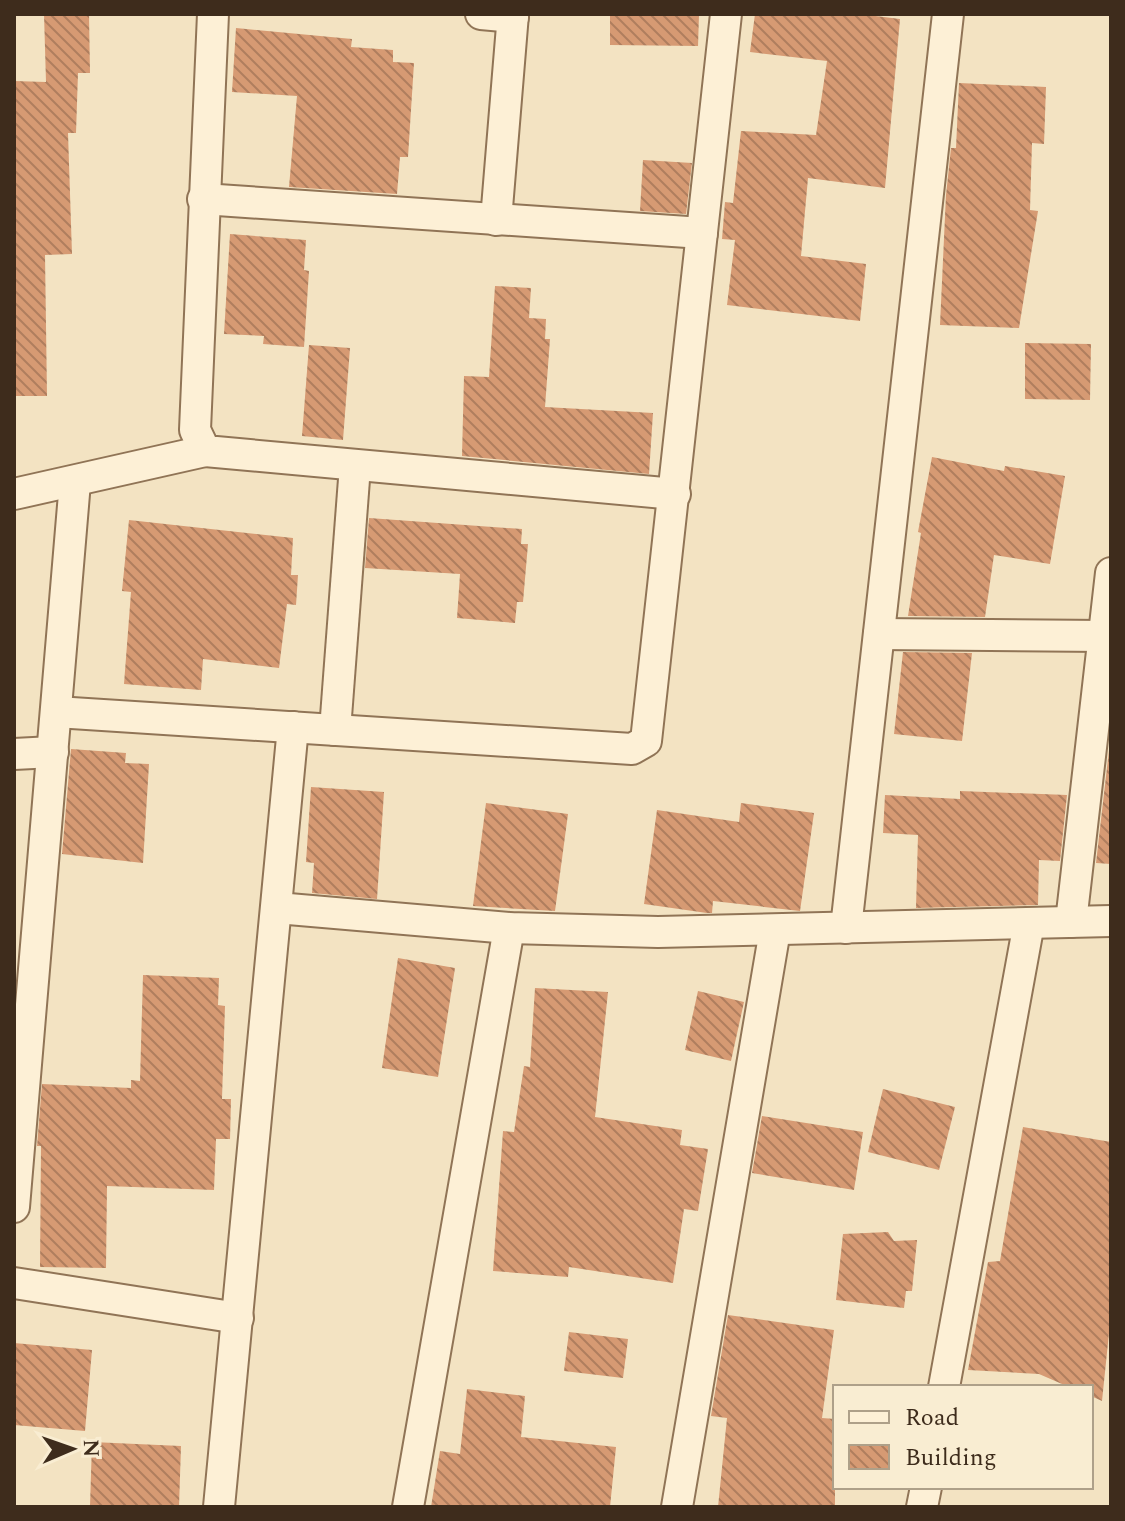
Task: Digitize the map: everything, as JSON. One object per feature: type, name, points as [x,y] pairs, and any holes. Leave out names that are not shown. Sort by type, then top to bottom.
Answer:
[{"type":"street","points":[[205,451],[195,430],[213,14]]},
{"type":"street","points":[[481,14],[513,15],[496,220]]},
{"type":"street","points":[[56,712],[639,747],[649,734],[726,14]]},
{"type":"street","points":[[846,928],[948,14]]},
{"type":"street","points":[[203,199],[702,233]]},
{"type":"street","points":[[14,494],[205,451],[675,494]]},
{"type":"street","points":[[335,730],[355,466]]},
{"type":"street","points":[[14,1207],[75,482]]},
{"type":"street","points":[[1071,922],[1111,573]]},
{"type":"street","points":[[879,634],[1104,636]]},
{"type":"street","points":[[219,1507],[293,727]]},
{"type":"street","points":[[14,754],[53,752]]},
{"type":"street","points":[[277,908],[509,928],[658,932],[1111,921]]},
{"type":"street","points":[[944,1385],[1029,923]]},
{"type":"street","points":[[408,1507],[509,928]]},
{"type":"street","points":[[677,1507],[775,930]]},
{"type":"street","points":[[14,1283],[238,1318]]},
{"type":"building","points":[[44,14],[89,14],[90,73],[78,73],[76,133],[68,133],[72,254],[45,255],[47,396],[14,396],[14,81],[46,82]]},
{"type":"building","points":[[610,14],[699,14],[698,46],[610,45]]},
{"type":"building","points":[[755,14],[859,14],[900,19],[885,188],[808,178],[801,256],[866,264],[860,321],[727,305],[735,240],[722,239],[725,202],[733,203],[741,131],[816,135],[827,61],[750,52]]},
{"type":"building","points":[[236,28],[352,39],[351,47],[393,50],[393,62],[414,63],[408,157],[400,157],[397,194],[289,187],[297,96],[232,92]]},
{"type":"building","points":[[959,83],[1046,87],[1044,144],[1032,143],[1030,210],[1038,211],[1019,328],[940,325],[946,195],[951,148],[956,148]]},
{"type":"building","points":[[643,160],[692,163],[686,214],[640,211]]},
{"type":"building","points":[[230,234],[306,240],[304,270],[309,271],[304,347],[263,344],[264,336],[224,334]]},
{"type":"building","points":[[495,286],[531,288],[529,318],[546,319],[545,339],[550,339],[545,407],[653,413],[649,474],[462,456],[464,376],[489,377]]},
{"type":"building","points":[[1025,343],[1091,344],[1090,400],[1025,399]]},
{"type":"building","points":[[309,345],[350,348],[343,440],[302,436]]},
{"type":"building","points":[[932,457],[1004,471],[1005,466],[1065,476],[1050,564],[994,555],[985,617],[908,616],[921,533],[918,532]]},
{"type":"building","points":[[369,518],[522,529],[521,544],[528,544],[523,602],[517,602],[515,623],[457,618],[460,574],[365,568]]},
{"type":"building","points":[[129,520],[293,538],[291,575],[298,575],[296,605],[287,604],[279,668],[203,659],[201,690],[124,684],[131,592],[122,591]]},
{"type":"building","points":[[903,652],[972,653],[962,741],[894,734]]},
{"type":"building","points":[[1111,733],[1111,864],[1096,863]]},
{"type":"building","points":[[71,749],[126,753],[125,763],[149,764],[143,863],[62,854]]},
{"type":"building","points":[[311,787],[384,792],[377,899],[312,893],[314,863],[306,862]]},
{"type":"building","points":[[960,791],[1067,795],[1060,861],[1039,860],[1038,905],[916,908],[918,835],[883,833],[885,795],[960,799]]},
{"type":"building","points":[[486,803],[568,814],[555,911],[473,906]]},
{"type":"building","points":[[741,803],[814,813],[800,911],[713,901],[712,913],[707,913],[644,904],[657,810],[739,822]]},
{"type":"building","points":[[398,958],[455,968],[438,1077],[382,1068]]},
{"type":"building","points":[[143,975],[219,978],[218,1005],[225,1006],[222,1099],[231,1099],[230,1139],[216,1139],[214,1190],[107,1186],[106,1268],[40,1267],[41,1146],[37,1146],[42,1084],[131,1088],[131,1080],[140,1081]]},
{"type":"building","points":[[535,988],[608,992],[595,1117],[682,1130],[680,1145],[708,1149],[698,1211],[684,1209],[673,1283],[569,1267],[568,1277],[493,1271],[503,1131],[514,1132],[524,1066],[530,1067]]},
{"type":"building","points":[[698,991],[744,1002],[731,1061],[685,1050]]},
{"type":"building","points":[[883,1089],[955,1107],[939,1170],[868,1152]]},
{"type":"building","points":[[762,1116],[863,1132],[854,1190],[752,1173]]},
{"type":"building","points":[[1023,1127],[1111,1142],[1111,1314],[1102,1401],[1093,1397],[1093,1385],[1064,1385],[1039,1374],[968,1370],[988,1262],[1000,1261]]},
{"type":"building","points":[[888,1232],[894,1241],[917,1240],[912,1291],[906,1291],[904,1308],[836,1300],[843,1234]]},
{"type":"building","points":[[728,1315],[834,1330],[822,1418],[833,1419],[835,1507],[718,1507],[727,1418],[711,1416]]},
{"type":"building","points":[[569,1332],[628,1339],[623,1378],[564,1371]]},
{"type":"building","points":[[14,1343],[92,1350],[85,1431],[14,1425]]},
{"type":"building","points":[[467,1389],[525,1396],[521,1437],[616,1447],[610,1507],[431,1507],[440,1451],[460,1454]]},
{"type":"building","points":[[92,1442],[181,1446],[179,1507],[90,1507]]}]
